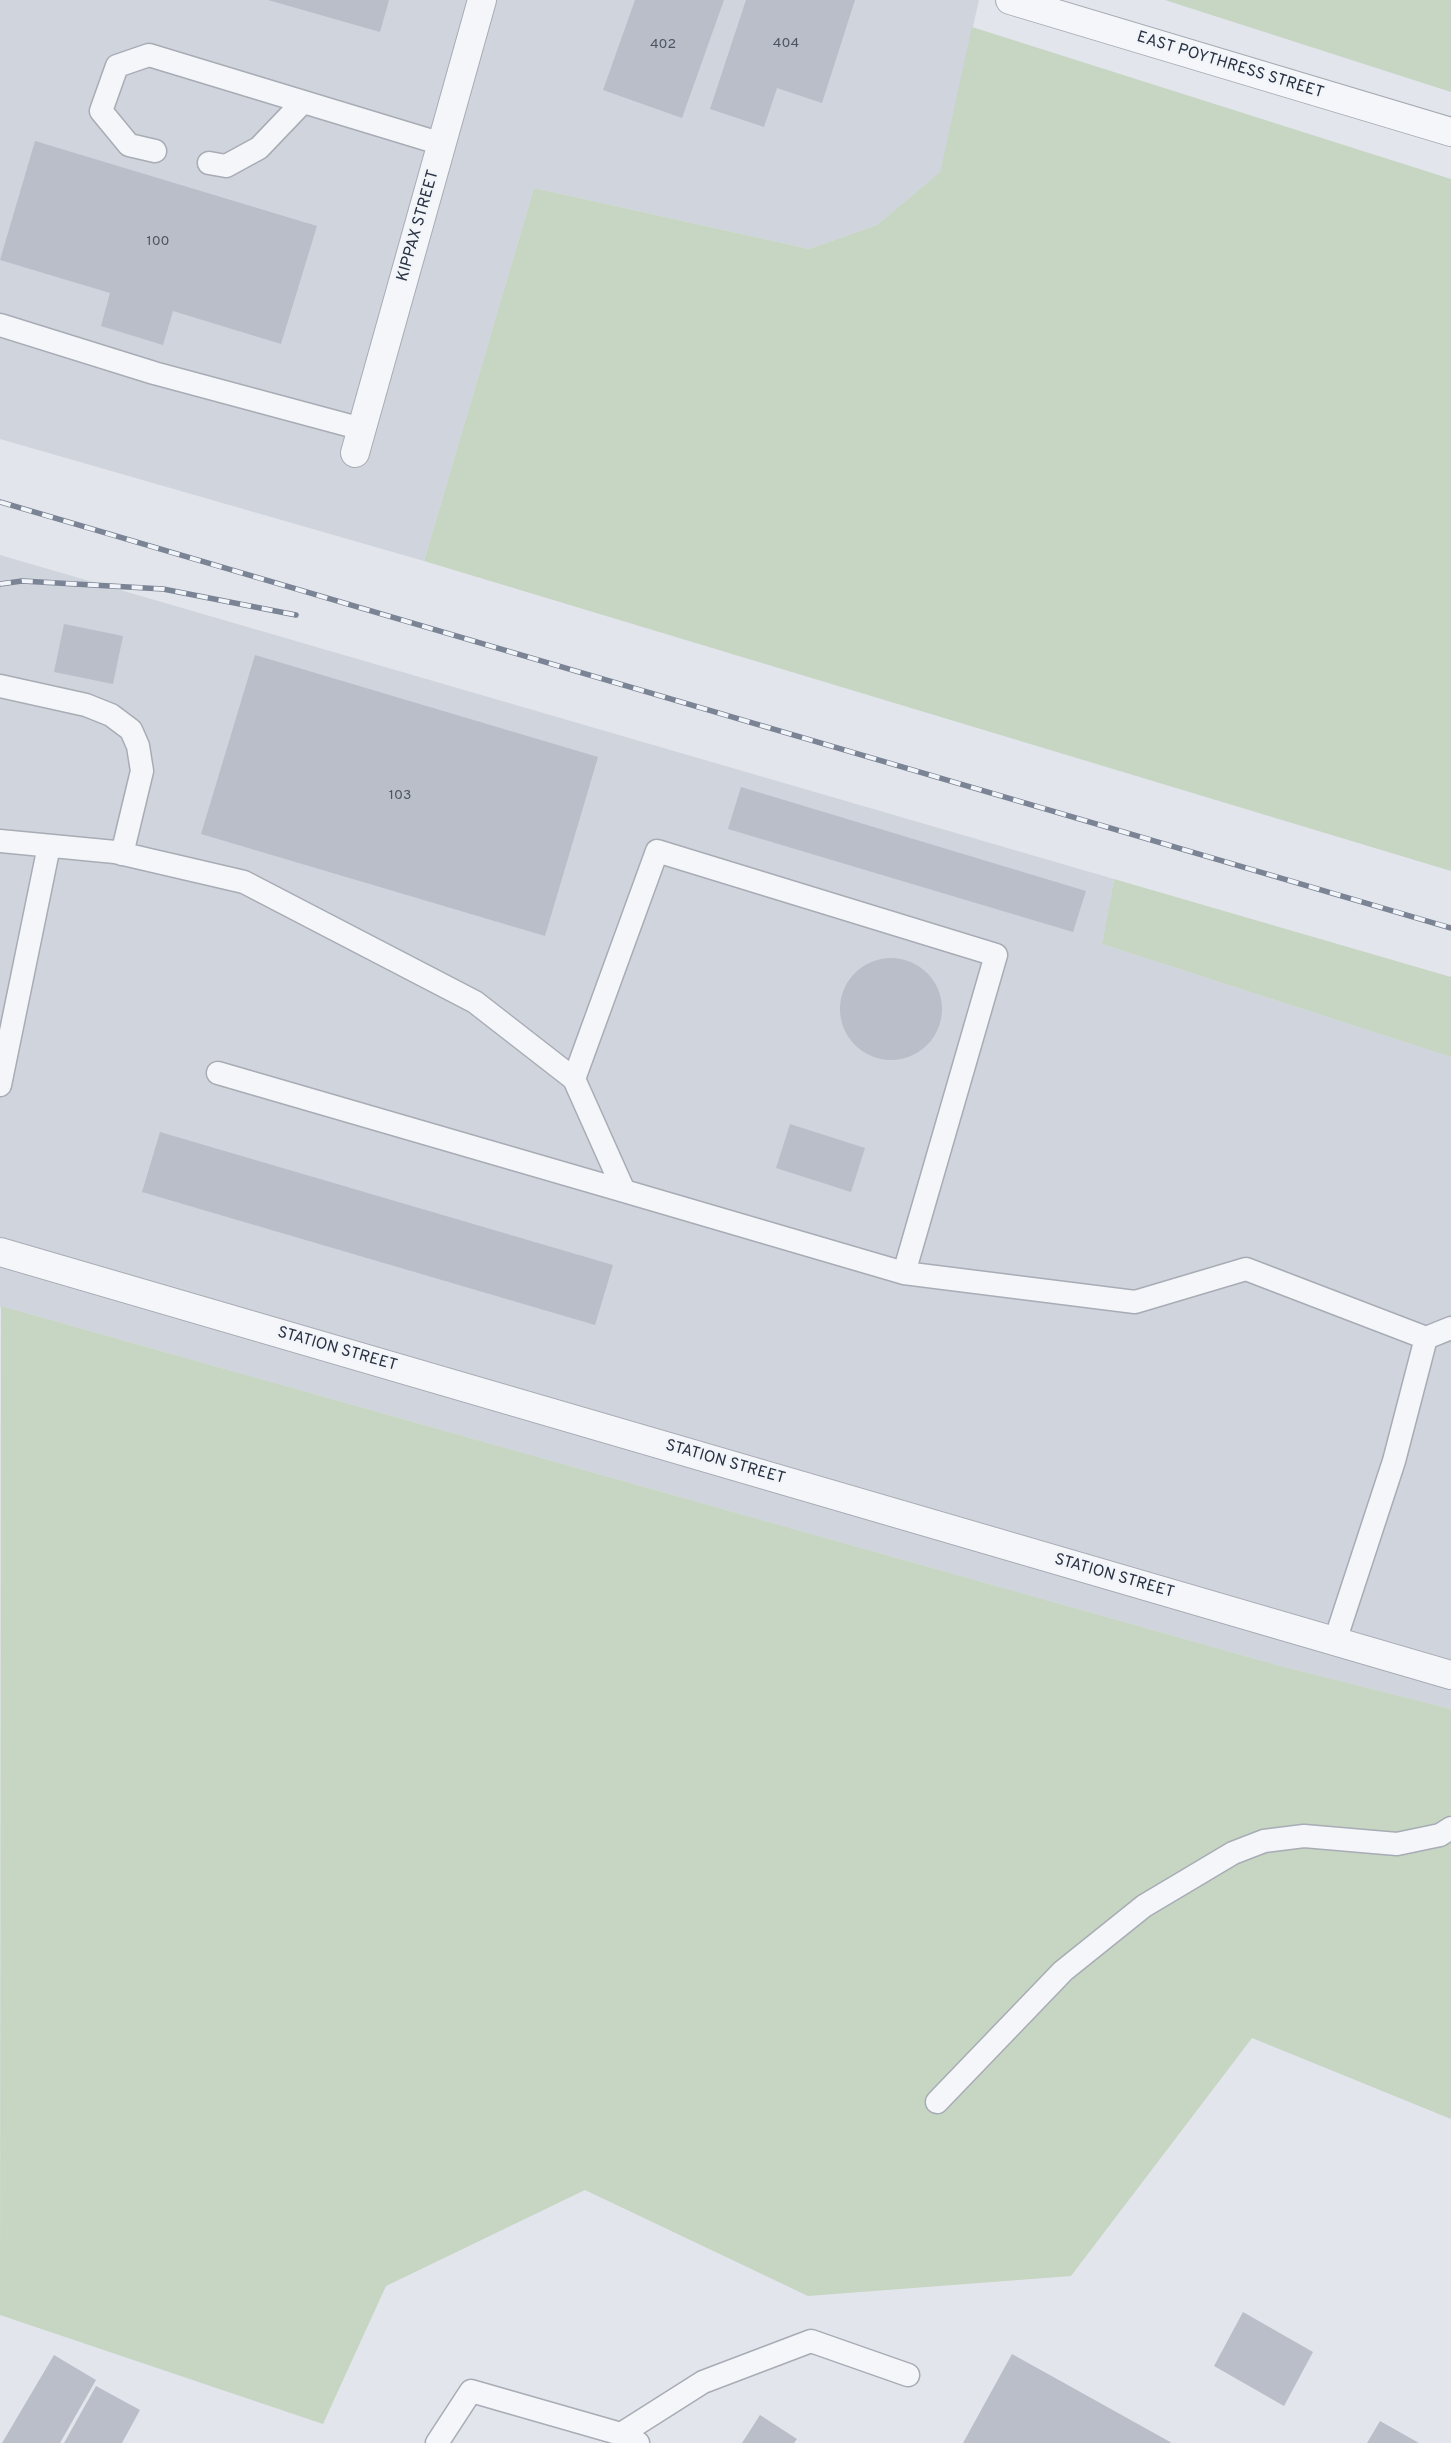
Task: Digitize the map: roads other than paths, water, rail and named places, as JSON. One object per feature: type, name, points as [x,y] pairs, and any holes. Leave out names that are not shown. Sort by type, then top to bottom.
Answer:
[{"type":"street","name":"KIPPAX STREET","points":[[358,441],[482,0]]},
{"type":"street","name":"EAST POYTHRESS STREET","points":[[1010,0],[1451,132]]},
{"type":"street","name":"STATION STREET","points":[[0,1252],[1451,1675]]},
{"type":"lane","points":[[155,151],[129,145],[101,111],[117,66],[149,55],[442,144]]},
{"type":"lane","points":[[209,163],[226,166],[259,148],[303,102]]},
{"type":"lane","points":[[0,325],[154,373],[358,441]]},
{"type":"lane","points":[[0,686],[86,705],[111,715],[131,730],[138,746],[142,771],[122,854]]},
{"type":"lane","points":[[0,841],[122,854],[244,882],[475,1002],[574,1079],[624,1191]]},
{"type":"lane","points":[[0,1085],[49,846]]},
{"type":"lane","points":[[574,1079],[657,851],[996,955],[904,1273]]},
{"type":"lane","points":[[218,1072],[904,1273],[1135,1302],[1246,1268],[1426,1338],[1451,1328]]},
{"type":"lane","points":[[1335,1641],[1394,1461],[1426,1338]]},
{"type":"lane","points":[[937,2102],[1063,1971],[1144,1906],[1233,1853],[1264,1841],[1304,1836],[1397,1844],[1440,1835],[1451,1828]]},
{"type":"lane","points":[[437,2443],[471,2391],[630,2438],[703,2382],[811,2341],[908,2375]]},
{"type":"railway","points":[[0,502],[1451,928]]},
{"type":"railway","points":[[0,584],[22,581],[163,589],[296,615]]}]
